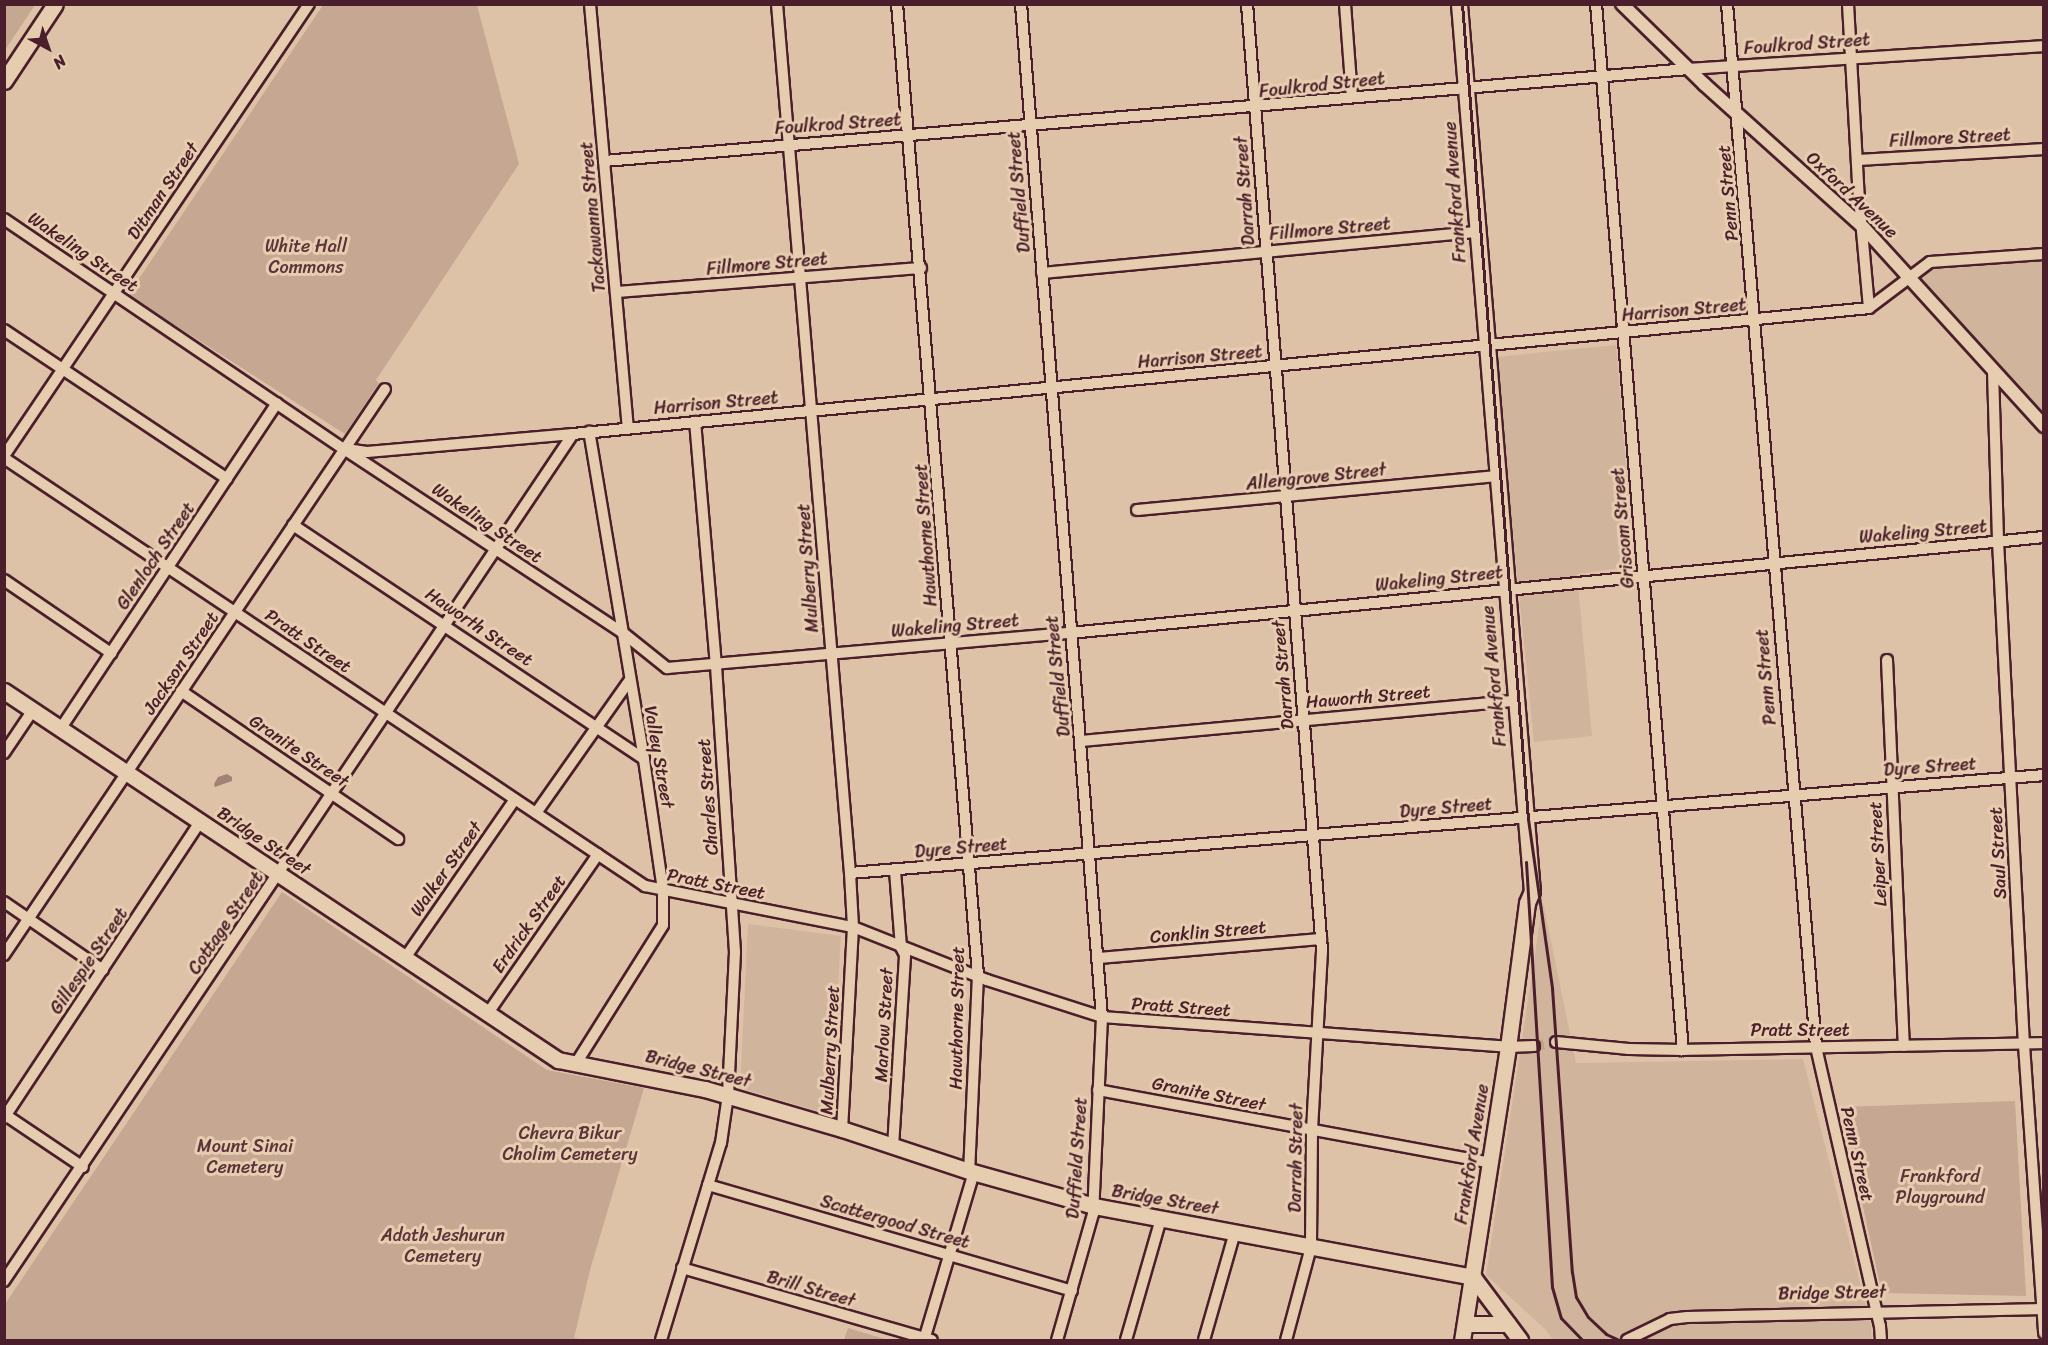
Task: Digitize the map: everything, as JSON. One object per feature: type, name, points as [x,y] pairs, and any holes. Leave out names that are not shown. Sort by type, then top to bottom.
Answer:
[{"type":"main road","points":[[4,81],[55,4]]},
{"type":"main road","name":"Frankford Avenue","points":[[1459,4],[1532,891],[1527,903],[1508,1047],[1462,1341]]},
{"type":"main road","name":"Bridge Street","points":[[4,691],[558,1060],[575,1065],[648,1076],[728,1095],[842,1129],[972,1172],[1094,1206],[1473,1277]]},
{"type":"main road","points":[[1473,1277],[1520,1341]]},
{"type":"main road","points":[[1465,1324],[1508,1324]]},
{"type":"street","name":"Ditman Street","points":[[4,457],[309,4]]},
{"type":"street","name":"Tackawanna Street","points":[[590,4],[628,426]]},
{"type":"street","name":"Mulberry Street","points":[[777,4],[799,278],[813,411],[850,873],[853,927],[842,1129]]},
{"type":"street","name":"Hawthorne Street","points":[[897,4],[932,399],[978,975],[972,1172],[927,1340]]},
{"type":"street","name":"Duffield Street","points":[[1021,4],[1102,1017],[1094,1206],[1057,1341]]},
{"type":"street","name":"Darrah Street","points":[[1247,4],[1284,497],[1321,939],[1312,1130],[1311,1247],[1286,1341]]},
{"type":"street","points":[[1345,4],[1352,97]]},
{"type":"street","name":"Griscom Street","points":[[1596,4],[1683,1050]]},
{"type":"street","name":"Oxford Avenue","points":[[1622,4],[1738,115],[1864,228],[2043,426]]},
{"type":"street","name":"Penn Street","points":[[1727,4],[1738,115],[1792,795],[1816,1047],[1881,1341]]},
{"type":"street","points":[[1848,4],[1859,160],[1859,198],[1864,228],[1869,308]]},
{"type":"street","name":"Foulkrod Street","points":[[604,161],[788,144],[1255,108],[1352,97],[1689,69],[2043,46]]},
{"type":"street","name":"Fillmore Street","points":[[1859,160],[2043,149]]},
{"type":"street","name":"Wakeling Street","points":[[4,219],[344,449],[622,632],[667,668],[716,666],[1070,633],[2043,537]]},
{"type":"street","name":"Fillmore Street","points":[[1042,273],[1478,232]]},
{"type":"street","points":[[1869,308],[1930,262],[2043,254]]},
{"type":"street","name":"Fillmore Street","points":[[616,292],[921,268]]},
{"type":"street","name":"Harrison Street","points":[[344,449],[367,452],[573,434],[628,426],[695,422],[1487,347],[1869,308]]},
{"type":"street","points":[[4,330],[227,479]]},
{"type":"street","name":"Saul Street","points":[[1993,371],[1998,541],[2010,778],[2024,1045],[2043,1333]]},
{"type":"street","name":"Jackson Street","points":[[4,955],[385,389]]},
{"type":"street","name":"Glenloch Street","points":[[61,728],[277,403]]},
{"type":"street","name":"Charles Street","points":[[661,1341],[681,1268],[722,1143],[728,1095],[735,952],[716,666],[695,422]]},
{"type":"street","name":"Valley Street","points":[[575,1065],[663,925],[663,890],[644,759],[629,681],[589,432]]},
{"type":"street","name":"Cottage Street","points":[[4,1281],[83,1167],[573,434]]},
{"type":"street","name":"Pratt Street","points":[[4,457],[645,886],[732,905],[853,927],[987,980],[1102,1017],[1508,1047],[1534,1046]]},
{"type":"street","name":"Allengrove Street","points":[[1137,510],[1497,476]]},
{"type":"street","name":"Haworth Street","points":[[293,525],[445,624],[644,759]]},
{"type":"street","points":[[4,580],[111,653]]},
{"type":"street","name":"Leiper Street","points":[[1887,660],[1904,1046]]},
{"type":"street","points":[[536,813],[629,681]]},
{"type":"street","name":"Granite Street","points":[[181,692],[332,792],[398,839]]},
{"type":"street","name":"Haworth Street","points":[[1081,741],[1515,701]]},
{"type":"street","points":[[4,753],[33,710]]},
{"type":"street","name":"Dyre Street","points":[[850,873],[2043,775]]},
{"type":"street","name":"Walker Street","points":[[405,958],[515,799]]},
{"type":"street","name":"Gillespie Street","points":[[5,1116],[200,822]]},
{"type":"street","name":"Erdrick Street","points":[[488,1013],[598,854]]},
{"type":"street","name":"Marlow Street","points":[[894,1147],[905,956],[902,947],[895,870]]},
{"type":"street","points":[[4,902],[103,970]]},
{"type":"street","name":"Conklin Street","points":[[1098,958],[1321,939]]},
{"type":"street","name":"Pratt Street","points":[[1556,1042],[1629,1049],[1683,1050],[2043,1043]]},
{"type":"street","name":"Granite Street","points":[[1098,1090],[1490,1163]]},
{"type":"street","points":[[5,1116],[83,1167]]},
{"type":"street","name":"Scattergood Street","points":[[708,1185],[1072,1291]]},
{"type":"street","points":[[1126,1341],[1161,1219]]},
{"type":"street","points":[[1204,1341],[1235,1232]]},
{"type":"street","name":"Brill Street","points":[[681,1268],[927,1340]]},
{"type":"street","name":"Bridge Street","points":[[1628,1341],[1670,1318],[1876,1311],[2043,1309]]},
{"type":"shaded area","points":[[2043,254],[2043,426],[1910,277],[1930,262]]},
{"type":"shaded area","points":[[1616,345],[1634,566],[1577,574],[1592,736],[1534,742],[1495,357]]},
{"type":"shaded area","points":[[227,774],[232,777],[232,781],[215,787],[214,784],[218,777]]},
{"type":"shaded area","points":[[1543,902],[1576,1063],[1803,1059],[1871,1326],[1872,1340],[1553,1340],[1546,1330],[1486,1275]]},
{"type":"shaded area","points":[[748,924],[841,936],[831,1115],[740,1088]]},
{"type":"green space","points":[[4,5],[35,5],[5,50]]},
{"type":"green space","name":"White Hall Commons","points":[[323,5],[477,5],[519,164],[376,380],[379,383],[345,434],[128,295]]},
{"type":"green space","name":"Mount Sinai Cemetery","points":[[282,892],[547,1070],[644,1088],[590,1270],[574,1338],[586,1340],[5,1340],[5,1304]]},
{"type":"green space","name":"Frankford Playground","points":[[2015,1101],[2026,1296],[1882,1293],[1841,1107]]},
{"type":"green space","points":[[848,1328],[888,1340],[844,1340]]},
{"type":"tunnel","points":[[1534,1046],[1556,1042]]},
{"type":"railway","points":[[1462,4],[1528,819],[1552,988],[1572,1272],[1576,1297],[1588,1317],[1606,1334],[1619,1340]]},
{"type":"railway","points":[[1526,862],[1552,1287],[1561,1318],[1582,1340]]},
{"type":"park label","name":"Chevra Bikur Cholim Cemetery","points":[[570,1144]]},
{"type":"park label","name":"Adath Jeshurun Cemetery","points":[[443,1246]]}]
